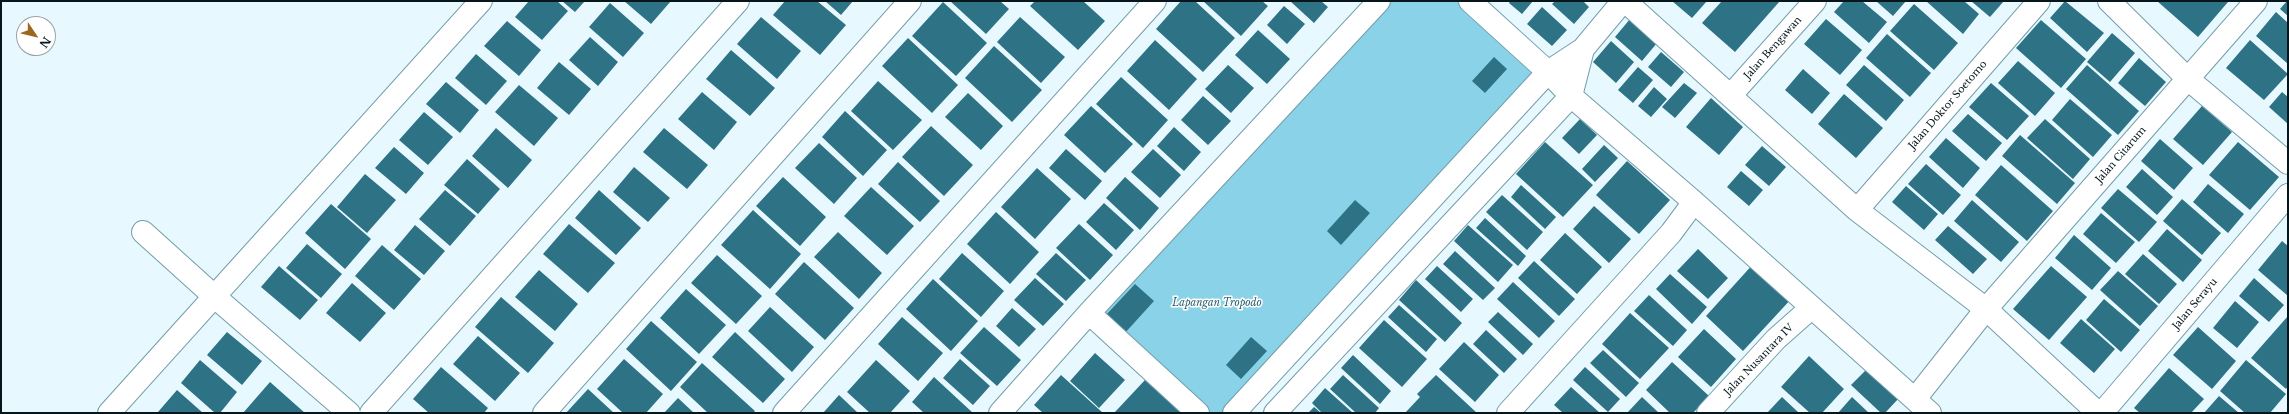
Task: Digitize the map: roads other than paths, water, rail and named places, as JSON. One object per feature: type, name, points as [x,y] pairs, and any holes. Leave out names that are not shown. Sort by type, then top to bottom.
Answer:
[{"type":"street","points":[[109,413],[481,1]]},
{"type":"street","points":[[370,413],[738,1]]},
{"type":"street","points":[[544,413],[910,1]]},
{"type":"street","points":[[784,413],[1155,1]]},
{"type":"street","points":[[1000,413],[1089,313],[1379,1]]},
{"type":"street","points":[[1470,1],[1548,72],[1571,96],[1694,202],[1811,308],[1923,406]]},
{"type":"street","points":[[1234,413],[1548,72],[1582,49],[1624,1],[1732,95],[1857,210],[1986,309],[2098,413]]},
{"type":"street","name":"Jalan Bengawan","points":[[1732,95],[1815,1]]},
{"type":"street","name":"Jalan Doktor Soetomo","points":[[1857,210],[2039,1]]},
{"type":"street","points":[[2109,1],[2188,79],[2288,163]]},
{"type":"street","name":"Jalan Citarum","points":[[1923,406],[1986,309],[2256,1]]},
{"type":"street","points":[[1275,413],[1571,96],[1582,49]]},
{"type":"street","name":"Jalan Serayu","points":[[2102,413],[2288,195]]},
{"type":"street","points":[[1508,413],[1672,233],[1694,202]]},
{"type":"street","points":[[143,232],[215,297],[349,413]]},
{"type":"street","name":"Jalan Nusantara IV","points":[[1708,413],[1776,340],[1811,308]]},
{"type":"street","points":[[1089,313],[1198,413]]},
{"type":"park label","name":"Lapangan Tropodo","points":[[1217,303]]}]
